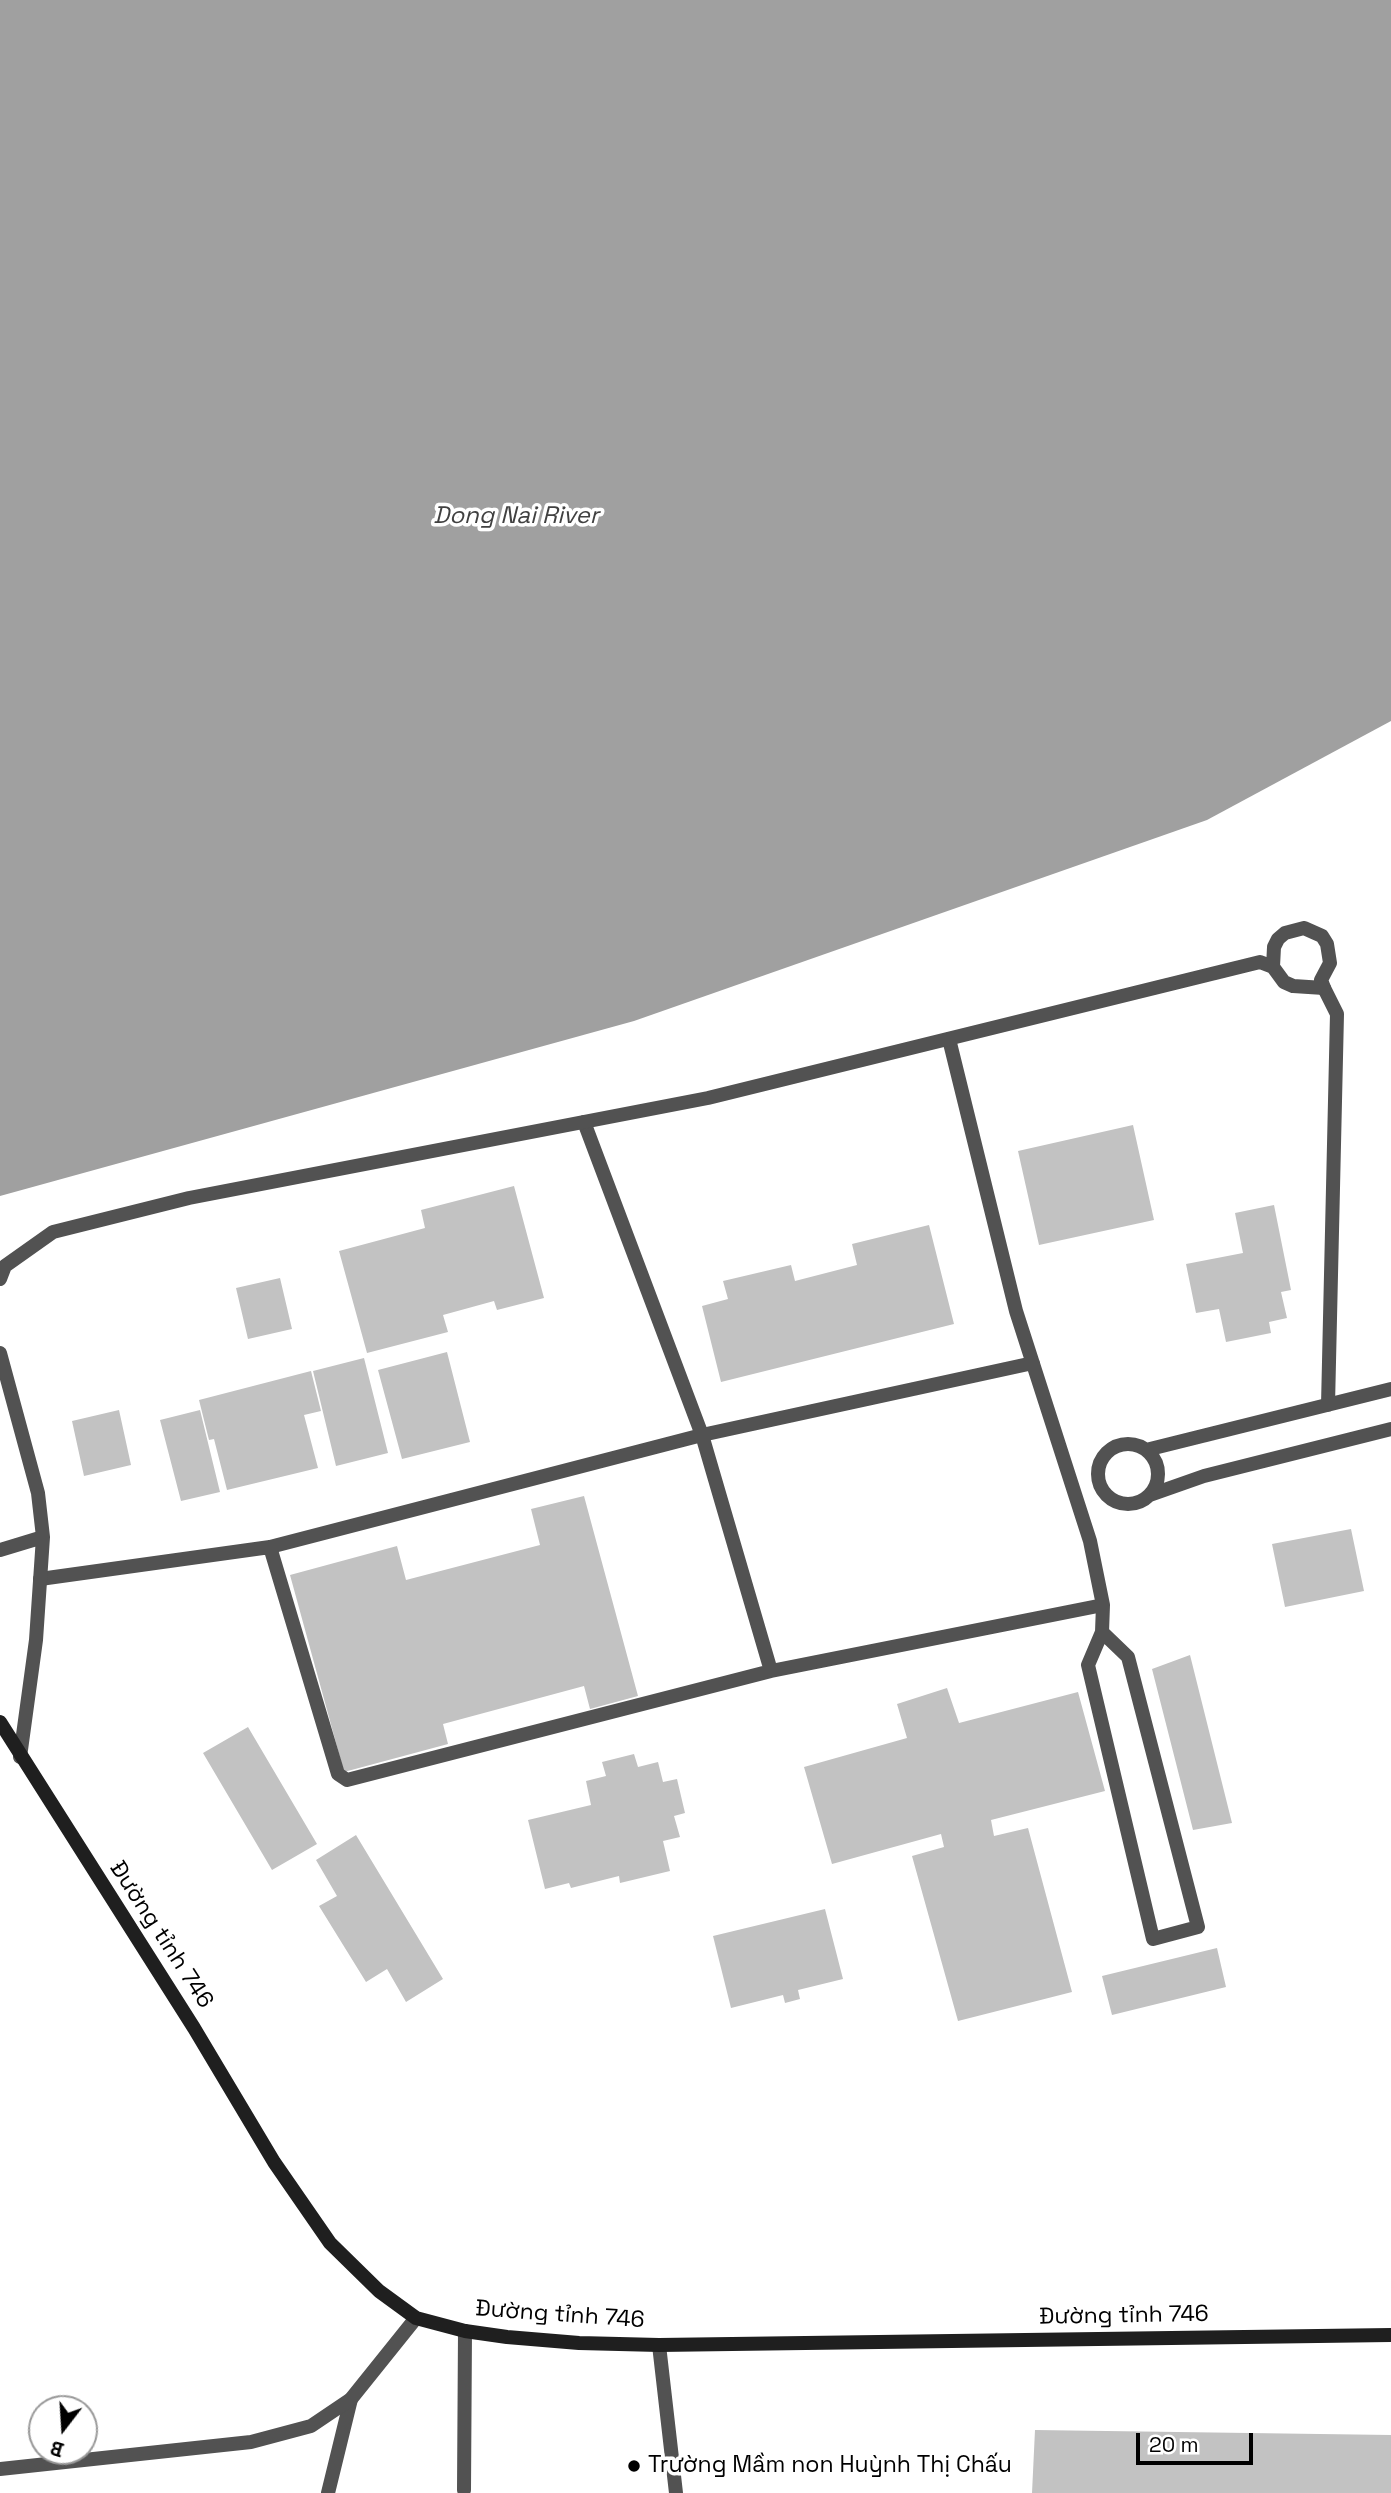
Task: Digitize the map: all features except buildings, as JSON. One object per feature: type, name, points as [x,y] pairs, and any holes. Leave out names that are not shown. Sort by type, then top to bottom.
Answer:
[{"type":"main road","name":"Đường tỉnh 746","points":[[0,1722],[20,1758],[194,2028],[274,2162],[330,2243],[379,2291],[416,2318],[465,2331],[579,2343],[659,2345],[1391,2335]]},
{"type":"street","points":[[1273,967],[1274,947],[1285,933],[1304,928],[1322,936],[1330,954],[1330,963],[1321,980],[1336,1014],[1328,1405]]},
{"type":"street","points":[[0,1279],[5,1266],[53,1232],[188,1198],[708,1098],[1260,962],[1273,967],[1284,982],[1293,986],[1324,988]]},
{"type":"street","points":[[949,1039],[1017,1311],[1090,1541],[1103,1605],[1102,1632],[1088,1665],[1153,1939],[1198,1927],[1128,1657],[1102,1632]]},
{"type":"street","points":[[584,1122],[702,1435],[771,1671]]},
{"type":"street","points":[[0,1353],[38,1493],[43,1537],[36,1640],[20,1758]]},
{"type":"street","points":[[40,1579],[270,1548],[702,1435],[1033,1363]]},
{"type":"street","points":[[1391,1389],[1146,1450],[1130,1444],[1113,1448],[1101,1460],[1100,1485],[1111,1499],[1127,1504],[1136,1503],[1150,1495],[1204,1476],[1391,1429]]},
{"type":"street","points":[[1146,1450],[1159,1471],[1150,1495]]},
{"type":"street","points":[[1076,1496],[1100,1485]]},
{"type":"street","points":[[0,1550],[43,1537]]},
{"type":"street","points":[[270,1548],[338,1774],[347,1780],[771,1671],[1103,1605]]},
{"type":"street","points":[[0,2469],[251,2442],[311,2426],[351,2399],[416,2318]]},
{"type":"street","points":[[464,2490],[465,2331]]},
{"type":"street","points":[[659,2345],[676,2493]]},
{"type":"street","points":[[328,2493],[351,2399]]},
{"type":"water","name":"Dong Nai River","points":[[0,0],[1391,0],[1391,721],[1207,820],[634,1021],[0,1196]]},
{"type":"place","name":"Trường Mầm non Huỳnh Thị Chấu","points":[[634,2466]]}]
